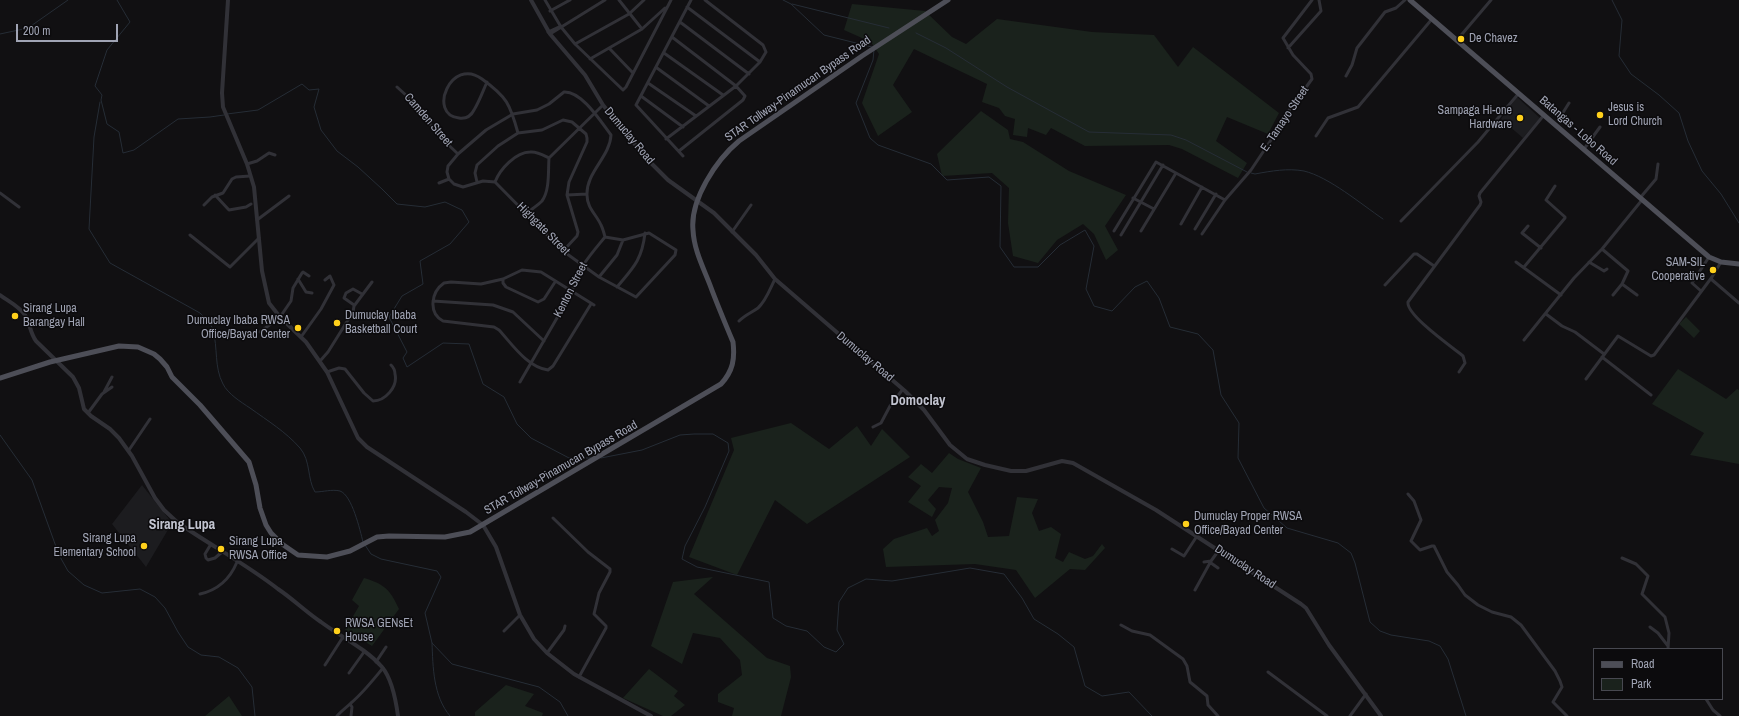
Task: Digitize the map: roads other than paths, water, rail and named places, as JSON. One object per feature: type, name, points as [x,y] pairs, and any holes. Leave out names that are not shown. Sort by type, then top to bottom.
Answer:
[{"type":"main road","name":"STAR Tollway-Pinamucan Bypass Road","points":[[0,378],[55,360],[119,346],[130,345],[154,354],[160,359],[172,376],[200,405],[249,462],[266,525],[282,544],[298,555],[327,557],[350,551],[377,537],[438,538],[470,532],[716,388],[729,374],[733,362],[733,342],[696,252],[692,229],[694,212],[710,174],[728,150],[862,56],[948,0]]},
{"type":"main road","name":"Batangas - Lobo Road","points":[[1410,0],[1544,115],[1557,122],[1584,149],[1709,256],[1721,262],[1739,264]]},
{"type":"street","points":[[228,0],[222,92],[223,107],[248,164],[254,187],[264,284],[270,303],[280,316],[301,337],[320,361],[327,372],[358,438],[367,447],[466,512],[483,525],[496,547],[520,615],[534,639],[547,653],[579,677],[651,716]]},
{"type":"street","name":"Dumuclay Road","points":[[531,0],[549,33],[585,75],[603,105],[621,129],[668,180],[714,213],[756,255],[775,279],[903,389],[924,410],[950,446],[967,459],[986,466],[1011,471],[1026,471],[1062,461],[1073,463],[1156,510],[1292,597],[1306,608],[1329,645],[1381,716]]},
{"type":"street","points":[[545,0],[550,11],[575,44],[622,90],[626,87],[671,0]]},
{"type":"street","points":[[550,11],[570,0]]},
{"type":"street","points":[[549,33],[605,0]]},
{"type":"street","points":[[619,0],[642,29]]},
{"type":"street","points":[[575,44],[629,14],[644,0]]},
{"type":"street","points":[[683,156],[636,105],[657,68],[691,0]]},
{"type":"street","points":[[666,139],[736,86],[760,62],[766,53],[765,48],[705,0]]},
{"type":"street","points":[[1312,0],[1283,37],[1288,48],[1321,10],[1319,0]]},
{"type":"street","points":[[1346,76],[1352,65],[1357,48],[1385,12],[1396,8],[1405,0]]},
{"type":"street","points":[[1457,40],[1491,0]]},
{"type":"street","points":[[590,59],[642,29],[668,6]]},
{"type":"street","points":[[687,7],[760,62]]},
{"type":"street","points":[[1316,136],[1328,118],[1358,107],[1432,19]]},
{"type":"street","points":[[680,22],[749,74]]},
{"type":"street","points":[[672,37],[745,94],[743,100],[679,151]]},
{"type":"street","points":[[609,48],[633,73]]},
{"type":"street","name":"E. Tamayo Street","points":[[1225,200],[1242,181],[1273,137],[1285,116],[1312,79],[1311,74],[1300,64],[1288,48]]},
{"type":"street","points":[[664,53],[723,95]]},
{"type":"street","points":[[657,68],[709,106]]},
{"type":"street","points":[[487,82],[474,110],[470,115],[464,118],[457,118],[451,116],[444,109],[443,102],[447,90],[455,79],[462,74],[470,72],[476,74],[487,82],[498,90],[507,100],[513,114],[518,133]]},
{"type":"street","points":[[648,83],[696,116]]},
{"type":"street","name":"Camden Street","points":[[397,87],[418,106],[437,134],[458,154]]},
{"type":"street","points":[[549,158],[539,153],[531,152],[518,155],[504,167],[495,182],[477,182],[463,187],[454,184],[449,179],[447,172],[448,166],[458,154],[486,130],[513,114],[537,110],[549,104],[564,92],[570,92],[576,95],[595,114],[611,135],[610,142],[589,182],[587,194],[589,206],[602,226],[605,237],[623,240],[645,233],[642,254],[617,287]]},
{"type":"street","points":[[1401,221],[1478,142],[1519,93]]},
{"type":"street","points":[[642,96],[683,127]]},
{"type":"street","points":[[1557,122],[1570,103]]},
{"type":"street","points":[[527,213],[541,201],[545,194],[548,181],[549,158],[603,105]]},
{"type":"street","points":[[1459,372],[1465,363],[1463,356],[1423,323],[1407,306],[1413,294],[1480,205],[1480,193],[1544,115]]},
{"type":"street","points":[[477,182],[475,173],[478,165],[498,146],[518,133],[542,130],[563,120],[572,122],[580,128],[586,134],[587,142],[569,182],[567,195],[578,232],[577,236],[563,251]]},
{"type":"street","points":[[1584,149],[1600,127]]},
{"type":"street","points":[[248,164],[269,153],[275,155]]},
{"type":"street","points":[[1114,231],[1154,162],[1163,165],[1225,200],[1202,234]]},
{"type":"street","points":[[1524,340],[1589,262],[1602,249],[1641,199],[1656,179],[1658,164]]},
{"type":"street","points":[[1121,235],[1163,165]]},
{"type":"street","points":[[1141,231],[1176,173]]},
{"type":"street","points":[[204,205],[215,195],[223,193],[232,179],[236,177],[250,176]]},
{"type":"street","points":[[439,183],[449,179]]},
{"type":"street","name":"Highgate Street","points":[[495,182],[563,251],[582,266],[636,297],[676,252],[676,250],[656,236],[645,233]]},
{"type":"street","points":[[1524,267],[1565,218],[1546,200],[1555,186]]},
{"type":"street","points":[[1181,224],[1202,187]]},
{"type":"street","points":[[0,193],[19,207]]},
{"type":"street","points":[[567,195],[587,194]]},
{"type":"street","points":[[1194,229],[1216,194]]},
{"type":"street","points":[[215,195],[230,210],[246,207],[251,204]]},
{"type":"street","points":[[257,220],[289,196]]},
{"type":"street","points":[[1133,198],[1154,209]]},
{"type":"street","points":[[732,232],[751,206]]},
{"type":"street","points":[[1528,226],[1522,233],[1541,248]]},
{"type":"street","points":[[190,235],[230,267],[259,238]]},
{"type":"street","name":"Kenton Street","points":[[520,382],[572,292],[574,282],[582,266],[605,237]]},
{"type":"street","points":[[600,277],[617,255],[623,240]]},
{"type":"street","points":[[1602,249],[1628,270],[1622,284],[1613,295]]},
{"type":"street","points":[[1385,285],[1414,254],[1417,254],[1434,266]]},
{"type":"street","points":[[1701,291],[1692,283],[1709,256]]},
{"type":"street","points":[[1516,262],[1561,295]]},
{"type":"street","points":[[1589,262],[1603,271],[1607,269]]},
{"type":"street","points":[[1586,379],[1618,336],[1651,356],[1654,355],[1711,279],[1721,262]]},
{"type":"street","points":[[522,270],[541,272],[572,292],[592,304],[553,366],[548,370],[542,369],[530,363],[499,330],[494,327],[443,322],[433,314],[433,301],[440,286],[444,283],[481,284],[503,279],[522,270]]},
{"type":"street","points":[[260,332],[280,316],[292,300],[294,288],[302,272],[309,276]]},
{"type":"street","points":[[301,337],[334,285],[334,282],[330,276],[325,280]]},
{"type":"street","points":[[298,279],[306,292],[312,293]]},
{"type":"street","points":[[503,279],[503,284],[506,287],[538,302],[544,299],[555,282]]},
{"type":"street","points":[[739,321],[747,313],[759,307],[765,299],[775,279]]},
{"type":"street","points":[[1711,279],[1739,303]]},
{"type":"street","points":[[320,361],[328,352],[353,312],[354,305],[372,282]]},
{"type":"street","points":[[1622,284],[1637,296]]},
{"type":"street","points":[[354,305],[344,298],[346,293],[353,289],[362,294]]},
{"type":"street","points":[[0,295],[22,311],[26,316],[32,335],[76,381],[82,405],[88,413],[115,433],[128,450],[155,498],[164,510],[176,522],[278,588],[301,608],[364,652],[383,668],[396,701],[398,716]]},
{"type":"street","points":[[433,301],[493,305],[513,312],[544,341]]},
{"type":"street","points":[[1546,314],[1562,326],[1575,332],[1651,395]]},
{"type":"street","points":[[327,372],[339,368],[345,369],[364,393],[372,401],[377,401],[387,396],[393,388],[396,373],[391,365]]},
{"type":"street","points":[[88,413],[104,392],[112,377]]},
{"type":"street","points":[[104,392],[112,387]]},
{"type":"street","points":[[873,427],[881,423],[890,406],[903,389]]},
{"type":"street","points":[[128,450],[150,418]]},
{"type":"street","points":[[1408,494],[1414,500],[1421,520],[1411,541],[1420,550],[1434,546],[1447,572],[1465,596],[1492,612],[1511,617],[1522,625],[1559,678],[1562,687],[1553,702],[1567,716]]},
{"type":"street","points":[[553,518],[588,552],[610,569],[610,572],[599,593],[594,614],[606,626],[606,628],[579,677]]},
{"type":"street","points":[[1172,549],[1184,556],[1196,536]]},
{"type":"street","points":[[211,544],[205,554],[208,560],[215,558],[222,552]]},
{"type":"street","points":[[1195,590],[1219,550]]},
{"type":"street","points":[[1622,558],[1636,564],[1648,576],[1642,594],[1665,617],[1669,630],[1668,648]]},
{"type":"street","points":[[200,594],[213,591],[232,572],[237,562]]},
{"type":"street","points":[[1204,562],[1211,562],[1218,568]]},
{"type":"street","points":[[504,631],[520,615]]},
{"type":"street","points":[[1121,625],[1132,631],[1150,635],[1183,659],[1187,666],[1190,682],[1207,696],[1210,708],[1218,716]]},
{"type":"street","points":[[547,653],[564,630],[565,626]]},
{"type":"street","points":[[1650,627],[1658,633],[1668,648]]},
{"type":"street","points":[[325,664],[334,653],[343,637]]},
{"type":"street","points":[[376,662],[386,647]]},
{"type":"street","points":[[349,673],[364,652]]},
{"type":"street","points":[[337,716],[343,708],[350,704],[383,668]]},
{"type":"street","points":[[1268,672],[1327,716]]},
{"type":"street","points":[[1350,716],[1366,694]]},
{"type":"street","points":[[1707,700],[1713,710],[1720,716]]},
{"type":"street","points":[[350,704],[352,706],[351,716]]},
{"type":"waterway","points":[[0,34],[28,28],[68,0]]},
{"type":"waterway","points":[[117,0],[130,22],[107,50],[95,86],[102,95],[101,100],[107,124],[119,132],[123,153],[134,150],[178,119],[224,115]]},
{"type":"waterway","points":[[783,0],[791,4],[824,35],[872,47]]},
{"type":"waterway","points":[[1612,0],[1622,20],[1619,56],[1631,74],[1659,95],[1679,113],[1688,141],[1702,171],[1721,194],[1739,223]]},
{"type":"waterway","points":[[792,4],[889,28]]},
{"type":"waterway","points":[[916,33],[946,48],[1007,87],[1089,132],[1171,135],[1186,140],[1247,172]]},
{"type":"waterway","points":[[874,50],[873,60],[856,103],[870,138],[878,145],[931,164],[947,180],[989,177],[1001,186],[1000,247],[1014,267],[1038,267],[1060,245],[1085,230],[1094,246],[1086,289],[1094,306],[1112,311],[1135,287],[1147,281],[1159,298],[1170,327],[1198,334],[1213,350],[1221,395],[1239,423],[1238,458],[1264,508],[1287,528],[1338,543],[1351,553],[1355,563],[1370,622],[1380,631],[1391,635],[1429,641],[1440,646],[1448,659],[1466,716]]},
{"type":"waterway","points":[[227,114],[258,110],[302,84],[309,90],[319,89],[314,107],[321,130],[337,151],[358,167],[397,204],[425,207],[445,202],[462,210],[469,222],[450,244],[420,261],[423,284],[402,296],[389,317],[407,352],[403,358],[407,367],[443,343],[469,344],[483,384],[504,397],[517,424],[531,438],[569,458],[591,458]]},
{"type":"waterway","points":[[100,102],[94,137],[89,229],[110,263],[200,313],[208,321],[213,330],[218,371],[225,388],[235,398],[270,422],[295,442],[306,459],[315,492],[337,490],[344,494],[352,506],[363,542]]},
{"type":"waterway","points":[[1251,173],[1255,174],[1292,170],[1314,174],[1334,185],[1383,219]]},
{"type":"waterway","points":[[601,458],[642,450],[680,435],[713,434],[728,443],[729,451],[705,507],[685,546],[682,559],[697,567],[769,582],[773,618],[786,626],[807,631],[824,647],[836,652],[844,644],[837,630],[839,602],[848,588],[866,579],[892,581],[970,568],[1004,574],[1022,598],[1034,619],[1058,634],[1074,647],[1085,686],[1102,696],[1129,692],[1152,716]]},
{"type":"waterway","points":[[0,435],[32,480],[59,555],[68,571],[84,585],[102,593],[140,589],[155,597],[165,608],[188,647],[201,655],[219,657],[238,668],[252,687],[255,716]]},
{"type":"waterway","points":[[365,545],[371,554],[381,559],[437,571],[441,577],[425,613],[432,643],[452,664],[539,687],[560,702],[568,716]]},
{"type":"waterway","points":[[432,643],[437,690],[440,700],[450,716]]},
{"type":"place","name":"De Chavez","points":[[1461,39]]},
{"type":"place","name":"Jesus is Lord Church","points":[[1600,115]]},
{"type":"place","name":"Sampaga Hi-one Hardware","points":[[1520,118]]},
{"type":"place","name":"SAM-SIL Cooperative","points":[[1713,270]]},
{"type":"place","name":"Sirang Lupa Barangay Hall","points":[[15,316]]},
{"type":"place","name":"Dumuclay Ibaba Basketball Court","points":[[337,323]]},
{"type":"place","name":"Dumuclay Ibaba RWSA Office/Bayad Center","points":[[298,328]]},
{"type":"place","name":"Dumuclay Proper RWSA Office/Bayad Center","points":[[1186,524]]},
{"type":"place","name":"Sirang Lupa Elementary School","points":[[144,546]]},
{"type":"place","name":"Sirang Lupa RWSA Office","points":[[221,549]]},
{"type":"place","name":"RWSA GENsEt House","points":[[337,631]]},
{"type":"district","name":"Domoclay","points":[[918,401]]},
{"type":"district","name":"Sirang Lupa","points":[[182,525]]}]
